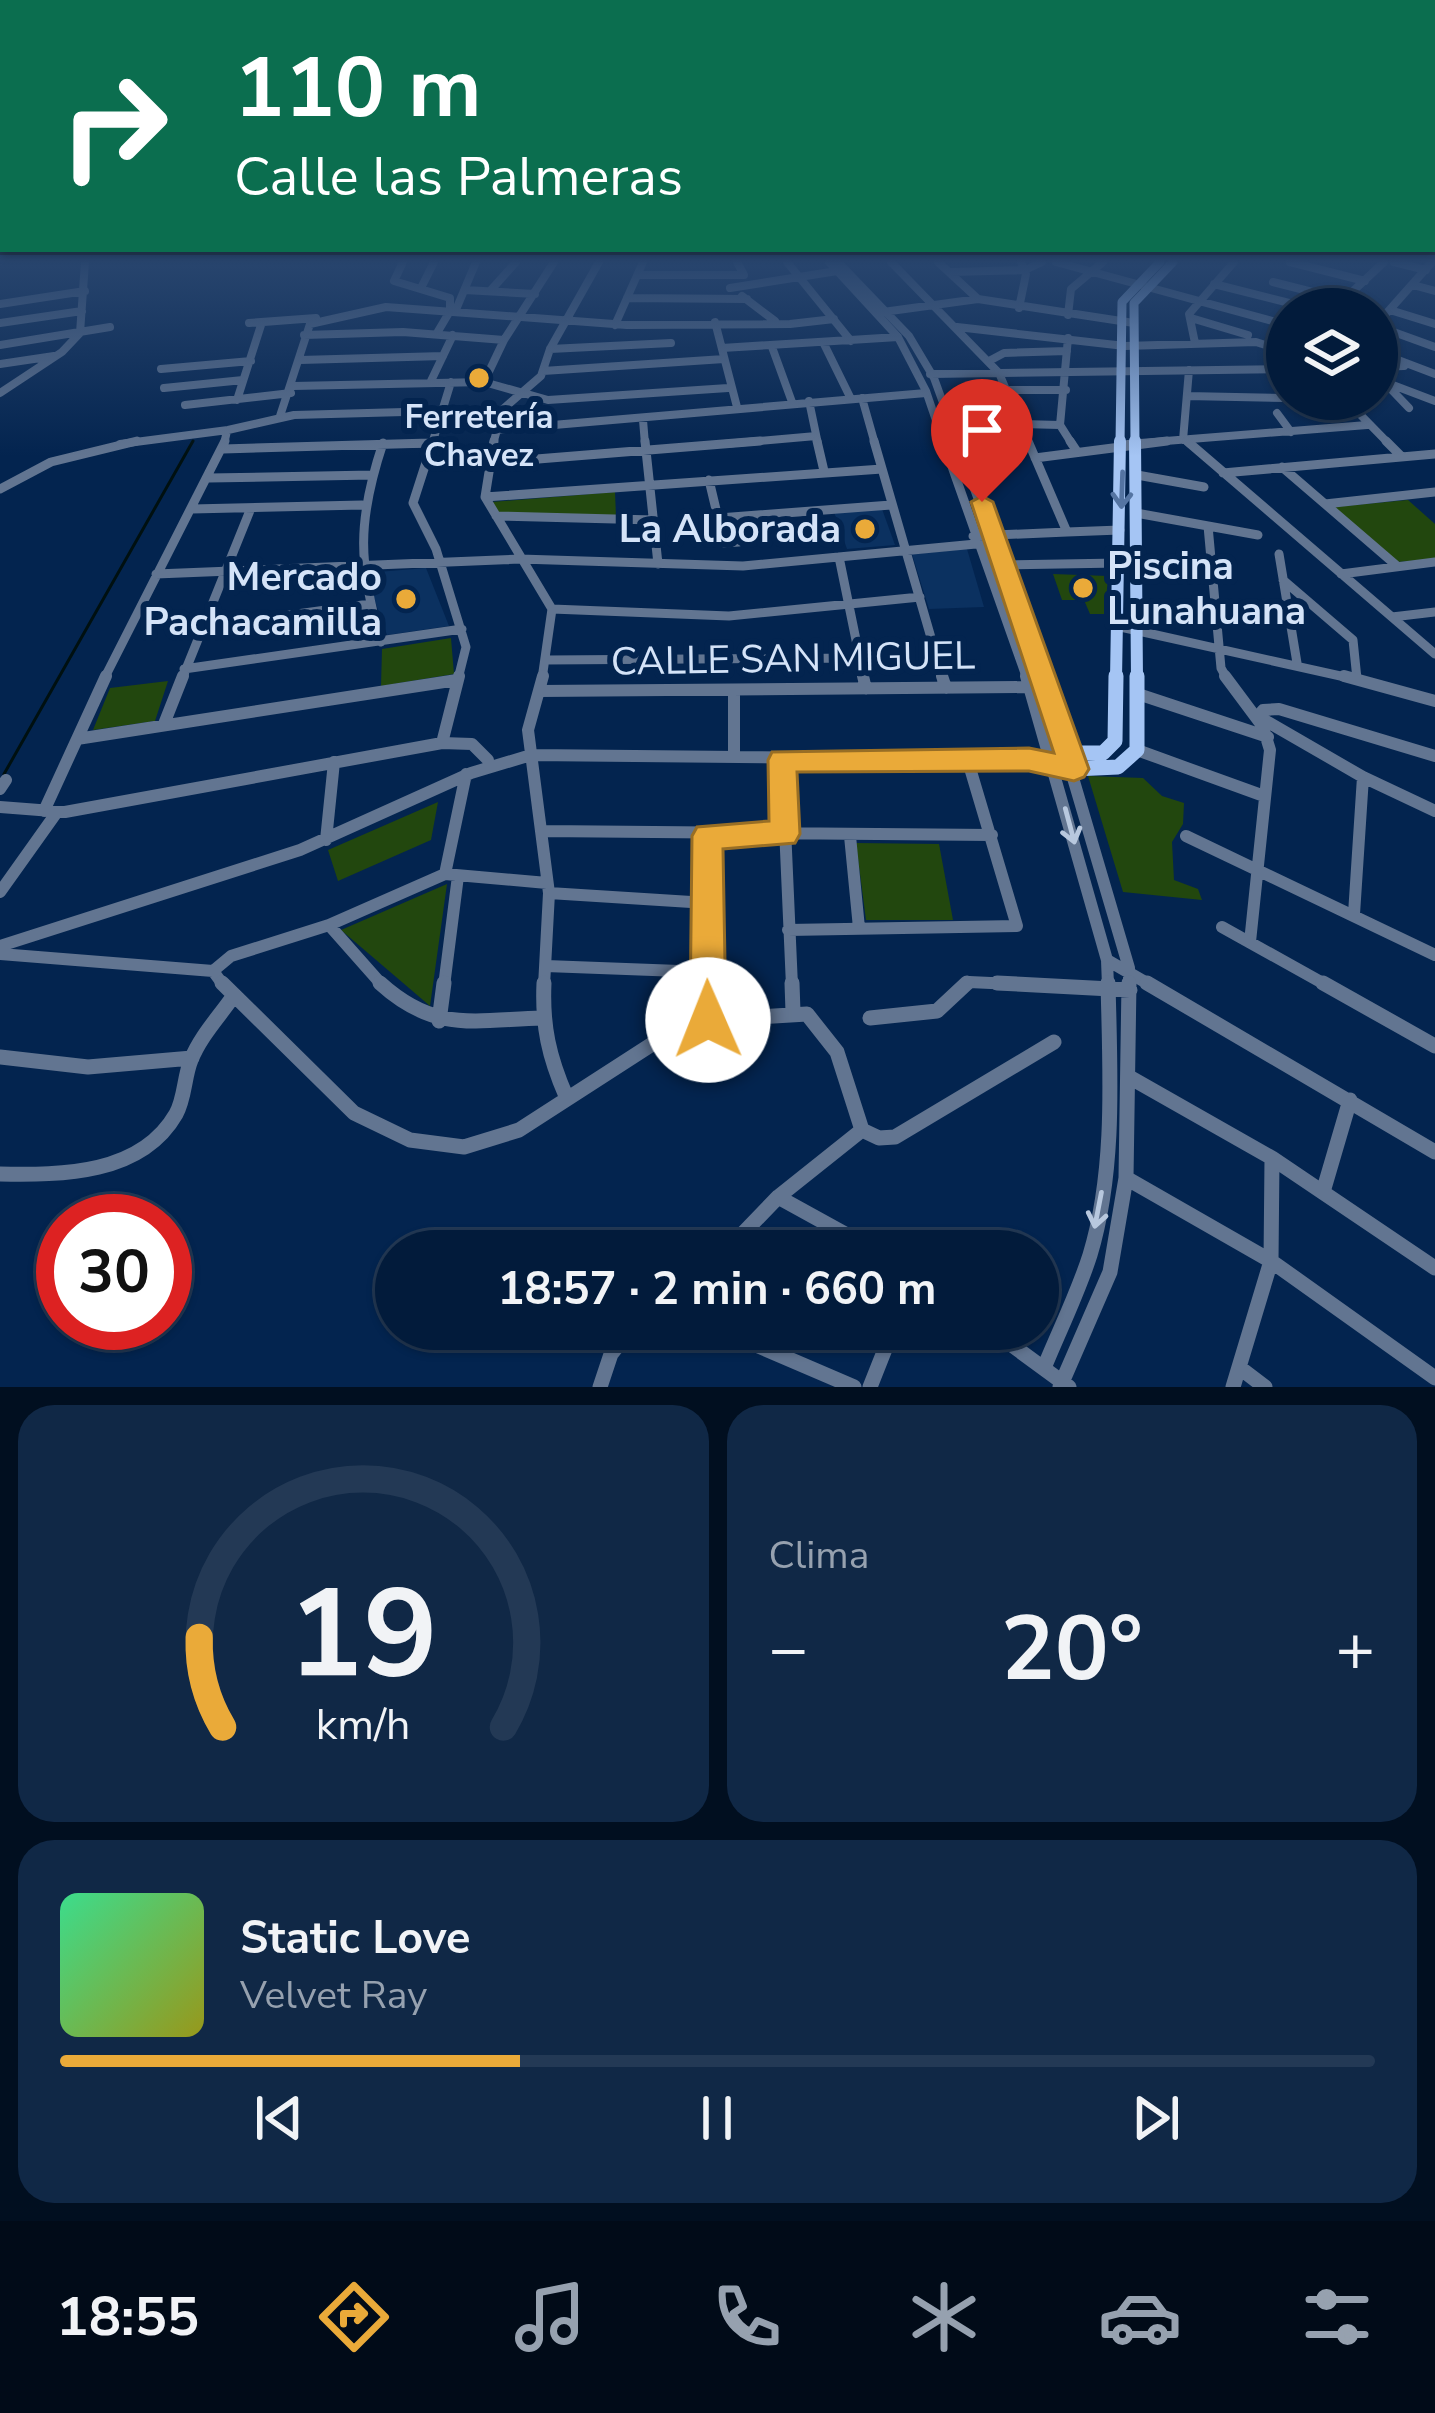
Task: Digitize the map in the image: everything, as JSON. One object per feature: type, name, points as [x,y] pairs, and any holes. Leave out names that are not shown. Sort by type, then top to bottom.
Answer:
[{"type":"main road","points":[[1072,761],[1102,753],[1115,741],[1128,327]]},
{"type":"main road","points":[[1072,761],[1116,768],[1130,761],[1137,750],[1138,444],[1130,371]]},
{"type":"street","points":[[0,393],[58,355],[81,327]]},
{"type":"street","points":[[0,344],[110,327]]},
{"type":"street","points":[[237,400],[261,327]]},
{"type":"street","points":[[280,416],[309,327]]},
{"type":"street","points":[[437,334],[442,327]]},
{"type":"street","points":[[484,382],[513,327]]},
{"type":"street","points":[[564,327],[542,371],[502,409],[485,497],[552,609],[547,660],[528,730],[548,888],[542,1018],[548,1056],[566,1096]]},
{"type":"street","points":[[669,327],[674,362]]},
{"type":"street","points":[[716,327],[736,407]]},
{"type":"street","points":[[840,327],[851,341]]},
{"type":"street","points":[[894,327],[924,375],[995,535],[1072,761],[1129,968],[1126,1178],[1110,1272],[1064,1385],[1019,1350]]},
{"type":"street","points":[[957,327],[1130,345],[1246,339]]},
{"type":"street","points":[[957,327],[999,373],[1067,532]]},
{"type":"street","points":[[1192,327],[1195,343]]},
{"type":"street","points":[[1214,327],[1266,346]]},
{"type":"street","points":[[1246,339],[1254,327]]},
{"type":"street","points":[[1398,333],[1435,347]]},
{"type":"street","points":[[304,335],[437,334],[504,340]]},
{"type":"street","points":[[430,383],[453,335]]},
{"type":"street","points":[[542,371],[674,362],[772,347],[903,336]]},
{"type":"street","points":[[1068,338],[1060,425],[1076,450]]},
{"type":"street","points":[[550,349],[671,343]]},
{"type":"street","points":[[824,344],[856,398],[882,469],[946,688]]},
{"type":"street","points":[[772,347],[792,402]]},
{"type":"street","points":[[989,361],[1004,352],[1066,351]]},
{"type":"street","points":[[0,364],[58,355]]},
{"type":"street","points":[[300,360],[443,356]]},
{"type":"street","points":[[1398,360],[1435,374]]},
{"type":"street","points":[[161,369],[251,361]]},
{"type":"street","points":[[1398,366],[1412,365]]},
{"type":"street","points":[[924,375],[1266,369]]},
{"type":"street","points":[[1185,440],[1189,370]]},
{"type":"street","points":[[924,375],[975,540],[1046,737],[1111,988],[1104,1183],[1090,1254],[1044,1368]]},
{"type":"street","points":[[164,388],[243,380]]},
{"type":"street","points":[[185,405],[292,390],[451,382],[484,382],[548,400],[728,388]]},
{"type":"street","points":[[442,743],[466,646],[440,562],[414,511],[451,382]]},
{"type":"street","points":[[1398,387],[1435,401]]},
{"type":"street","points":[[1006,390],[1066,390]]},
{"type":"street","points":[[495,430],[926,393]]},
{"type":"street","points":[[1187,396],[1266,398]]},
{"type":"street","points":[[1398,397],[1409,408]]},
{"type":"street","points":[[809,401],[824,471]]},
{"type":"street","points":[[0,489],[30,471],[106,446],[227,431],[280,416],[441,411]]},
{"type":"street","points":[[643,420],[658,564]]},
{"type":"street","points":[[1282,420],[1292,431]]},
{"type":"street","points":[[1363,420],[1402,457]]},
{"type":"street","points":[[1021,424],[1060,425]]},
{"type":"street","points":[[1035,458],[1123,444],[1367,425]]},
{"type":"street","points":[[0,892],[51,811],[77,739],[156,574],[223,449],[227,431]]},
{"type":"street","points":[[488,463],[816,436]]},
{"type":"street","points":[[1185,440],[1435,654]]},
{"type":"street","points":[[381,642],[359,567],[362,505],[383,443]]},
{"type":"street","points":[[223,449],[430,443]]},
{"type":"street","points":[[1222,473],[1433,456]]},
{"type":"street","points":[[1282,467],[1397,566]]},
{"type":"street","points":[[485,497],[882,469]]},
{"type":"street","points":[[208,478],[372,475]]},
{"type":"street","points":[[1137,476],[1204,487]]},
{"type":"street","points":[[710,480],[724,543],[739,542]]},
{"type":"street","points":[[1325,504],[1435,492]]},
{"type":"street","points":[[192,509],[362,505]]},
{"type":"street","points":[[719,518],[891,505]]},
{"type":"street","points":[[164,724],[251,508]]},
{"type":"street","points":[[1136,513],[1258,535]]},
{"type":"street","points":[[496,516],[654,520]]},
{"type":"street","points":[[1208,526],[1218,648],[1230,687],[1258,716],[1363,777],[1435,811]]},
{"type":"street","points":[[156,574],[520,559],[743,566],[906,550],[995,535],[1120,530]]},
{"type":"street","points":[[1279,554],[1297,663]]},
{"type":"street","points":[[839,557],[866,689]]},
{"type":"street","points":[[1340,574],[1435,562]]},
{"type":"street","points":[[1005,565],[1119,563]]},
{"type":"street","points":[[1283,580],[1353,640],[1358,680]]},
{"type":"street","points":[[552,609],[728,616],[920,597]]},
{"type":"street","points":[[201,627],[370,604]]},
{"type":"street","points":[[1392,617],[1435,612]]},
{"type":"street","points":[[1117,626],[1297,663],[1435,701]]},
{"type":"street","points":[[184,669],[462,628]]},
{"type":"street","points":[[547,660],[860,658]]},
{"type":"street","points":[[77,739],[458,680]]},
{"type":"street","name":"CALLE SAN MIGUEL","points":[[539,691],[1048,687]]},
{"type":"street","points":[[734,691],[734,752]]},
{"type":"street","points":[[1138,694],[1268,737]]},
{"type":"street","points":[[1258,716],[1263,710],[1279,709],[1435,756]]},
{"type":"street","points":[[1250,942],[1272,749],[1258,716]]},
{"type":"street","points":[[1029,757],[1046,737]]},
{"type":"street","points":[[0,807],[51,811],[442,743],[472,744],[488,760]]},
{"type":"street","points":[[1137,750],[1264,796]]},
{"type":"street","points":[[0,947],[62,921],[326,836],[466,774],[531,753],[782,760],[1029,757],[1054,765],[1072,761]]},
{"type":"street","points":[[326,836],[488,760],[531,753],[967,758]]},
{"type":"street","points":[[1029,757],[1054,765]]},
{"type":"street","points":[[788,930],[1017,926],[967,758]]},
{"type":"street","points":[[782,760],[793,1012]]},
{"type":"street","points":[[326,836],[334,762]]},
{"type":"street","points":[[440,1021],[466,774]]},
{"type":"street","points":[[1354,914],[1363,777]]},
{"type":"street","points":[[543,831],[992,835]]},
{"type":"street","points":[[708,836],[708,1020]]},
{"type":"street","points":[[850,836],[859,928]]},
{"type":"street","points":[[1186,836],[1435,955]]},
{"type":"street","points":[[0,947],[214,970],[231,956],[328,925],[452,875],[707,903]]},
{"type":"street","points":[[328,925],[350,954],[399,1000],[440,1021],[542,1018]]},
{"type":"street","points":[[1222,927],[1435,1046]]},
{"type":"street","points":[[1107,960],[1129,968],[1435,1152]]},
{"type":"street","points":[[547,966],[706,972]]},
{"type":"street","points":[[214,970],[232,998],[354,1113],[410,1140],[464,1147],[519,1130],[674,1030],[708,1020],[793,1012],[818,1022],[846,1070],[862,1130],[879,1138],[895,1137],[1054,1042]]},
{"type":"street","points":[[870,1018],[937,1011],[969,982],[1130,990]]},
{"type":"street","points":[[0,1174],[64,1174],[130,1159],[165,1130],[179,1109],[191,1058],[232,998]]},
{"type":"street","points":[[0,1057],[88,1067],[191,1058]]},
{"type":"street","points":[[1131,1078],[1272,1158],[1435,1268]]},
{"type":"street","points":[[1323,1192],[1350,1100]]},
{"type":"street","points":[[746,1230],[778,1197],[862,1130]]},
{"type":"street","points":[[1233,1387],[1271,1261],[1272,1158]]},
{"type":"street","points":[[1126,1178],[1271,1261],[1435,1378]]},
{"type":"street","points":[[778,1197],[838,1230]]},
{"type":"street","points":[[600,1387],[614,1350]]},
{"type":"street","points":[[767,1350],[854,1387]]},
{"type":"street","points":[[870,1387],[884,1350]]},
{"type":"street","points":[[1240,1368],[1265,1387]]},
{"type":"shaded area","name":"La Alborada","points":[[882,509],[895,545],[847,549],[834,512]]},
{"type":"shaded area","points":[[967,549],[984,607],[929,609],[912,554]]},
{"type":"shaded area","name":"Mercado Pachacamilla","points":[[426,568],[449,626],[387,635],[365,573]]},
{"type":"green space","points":[[615,492],[616,516],[498,513],[491,502]]},
{"type":"green space","points":[[1408,500],[1435,524],[1435,559],[1398,562],[1333,507]]},
{"type":"green space","name":"Piscina Lunahuana","points":[[1053,574],[1108,576],[1105,614],[1090,614],[1084,600],[1062,600]]},
{"type":"green space","points":[[451,638],[454,674],[381,686],[382,649]]},
{"type":"green space","points":[[168,681],[155,721],[93,730],[110,688]]},
{"type":"green space","points":[[1088,776],[1143,778],[1162,796],[1184,803],[1183,824],[1172,842],[1174,880],[1198,889],[1202,900],[1123,892]]},
{"type":"green space","points":[[438,802],[431,840],[338,881],[328,850]]},
{"type":"green space","points":[[856,843],[939,844],[953,920],[866,920]]},
{"type":"green space","points":[[447,884],[430,1006],[341,930]]},
{"type":"waterway","points":[[4,774],[193,441]]},
{"type":"place","name":"Ferretería Chavez","points":[[479,378]]},
{"type":"place","name":"La Alborada","points":[[865,529]]},
{"type":"place","name":"Piscina Lunahuana","points":[[1083,588]]},
{"type":"place","name":"Mercado Pachacamilla","points":[[406,599]]},
{"type":"route","points":[[708,1020],[708,836],[784,834],[782,760],[1029,760],[1074,769],[982,502]]}]
